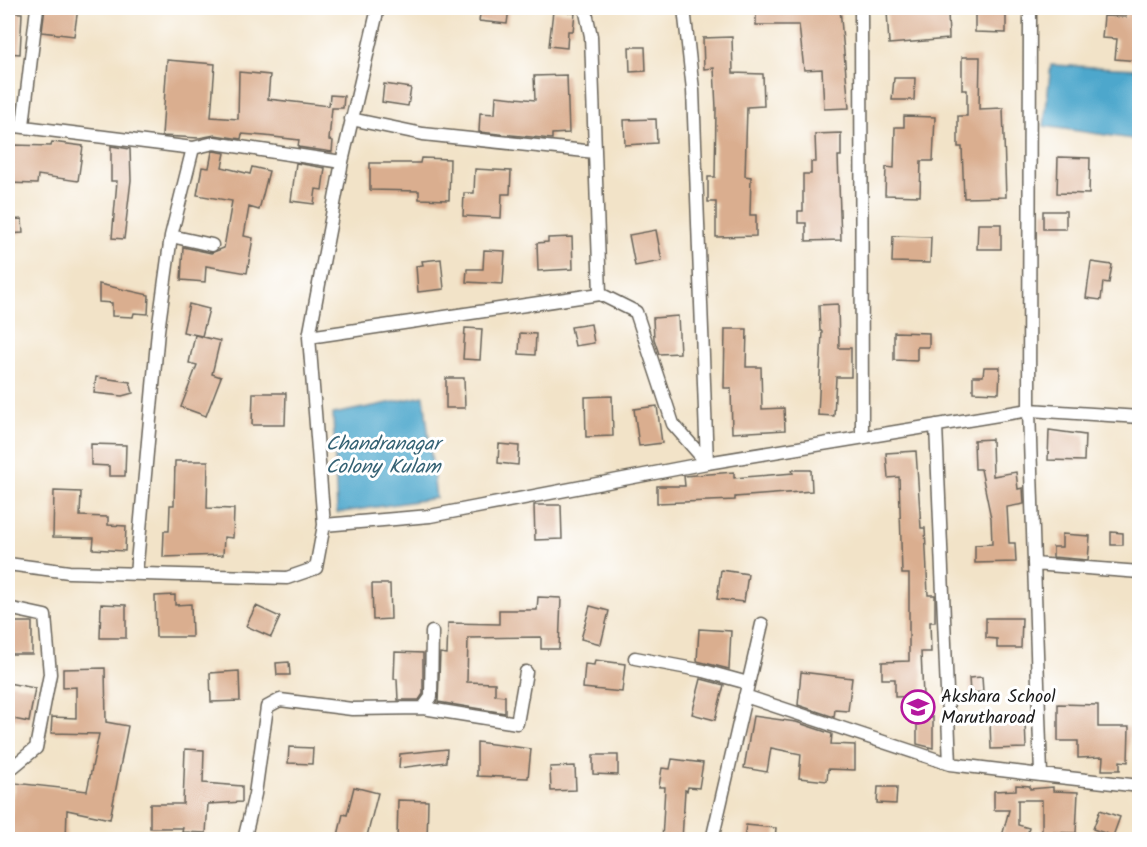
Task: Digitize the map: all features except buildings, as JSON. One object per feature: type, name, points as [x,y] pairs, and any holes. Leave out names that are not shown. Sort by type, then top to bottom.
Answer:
[{"type":"street","points":[[23,125],[37,8]]},
{"type":"street","points":[[8,564],[69,572],[288,578],[316,568],[324,525],[309,337],[351,119],[378,8]]},
{"type":"street","points":[[585,8],[591,36],[600,294]]},
{"type":"street","points":[[684,8],[693,90],[703,407],[707,462]]},
{"type":"street","points":[[861,8],[862,437]]},
{"type":"street","points":[[1030,8],[1029,410],[1041,775]]},
{"type":"street","points":[[351,119],[423,134],[596,152]]},
{"type":"street","points":[[8,125],[23,125],[193,148],[214,143],[342,162]]},
{"type":"street","points":[[136,574],[157,343],[171,236],[193,148]]},
{"type":"street","points":[[171,236],[212,245]]},
{"type":"street","points":[[309,337],[600,294],[636,312],[673,424],[707,462]]},
{"type":"street","points":[[324,525],[430,516],[707,462],[1029,410],[1140,417]]},
{"type":"street","points":[[936,425],[950,765]]},
{"type":"street","points":[[1034,564],[1140,572]]},
{"type":"street","points":[[8,608],[45,616],[50,674],[36,748],[8,771]]},
{"type":"street","points":[[712,840],[762,624]]},
{"type":"street","points":[[423,708],[431,697],[432,632]]},
{"type":"street","points":[[635,658],[704,671],[748,683]]},
{"type":"street","points":[[244,840],[255,794],[267,707],[280,700],[352,709],[423,708],[517,723],[526,672]]},
{"type":"street","points":[[745,696],[950,765],[1140,786]]},
{"type":"water","points":[[1051,65],[1139,69],[1139,140],[1044,126]]},
{"type":"water","name":"Chandranagar Colony Kulam","points":[[424,396],[436,498],[337,513],[333,414]]},
{"type":"place","name":"Akshara School Marutharoad","points":[[918,707]]}]
